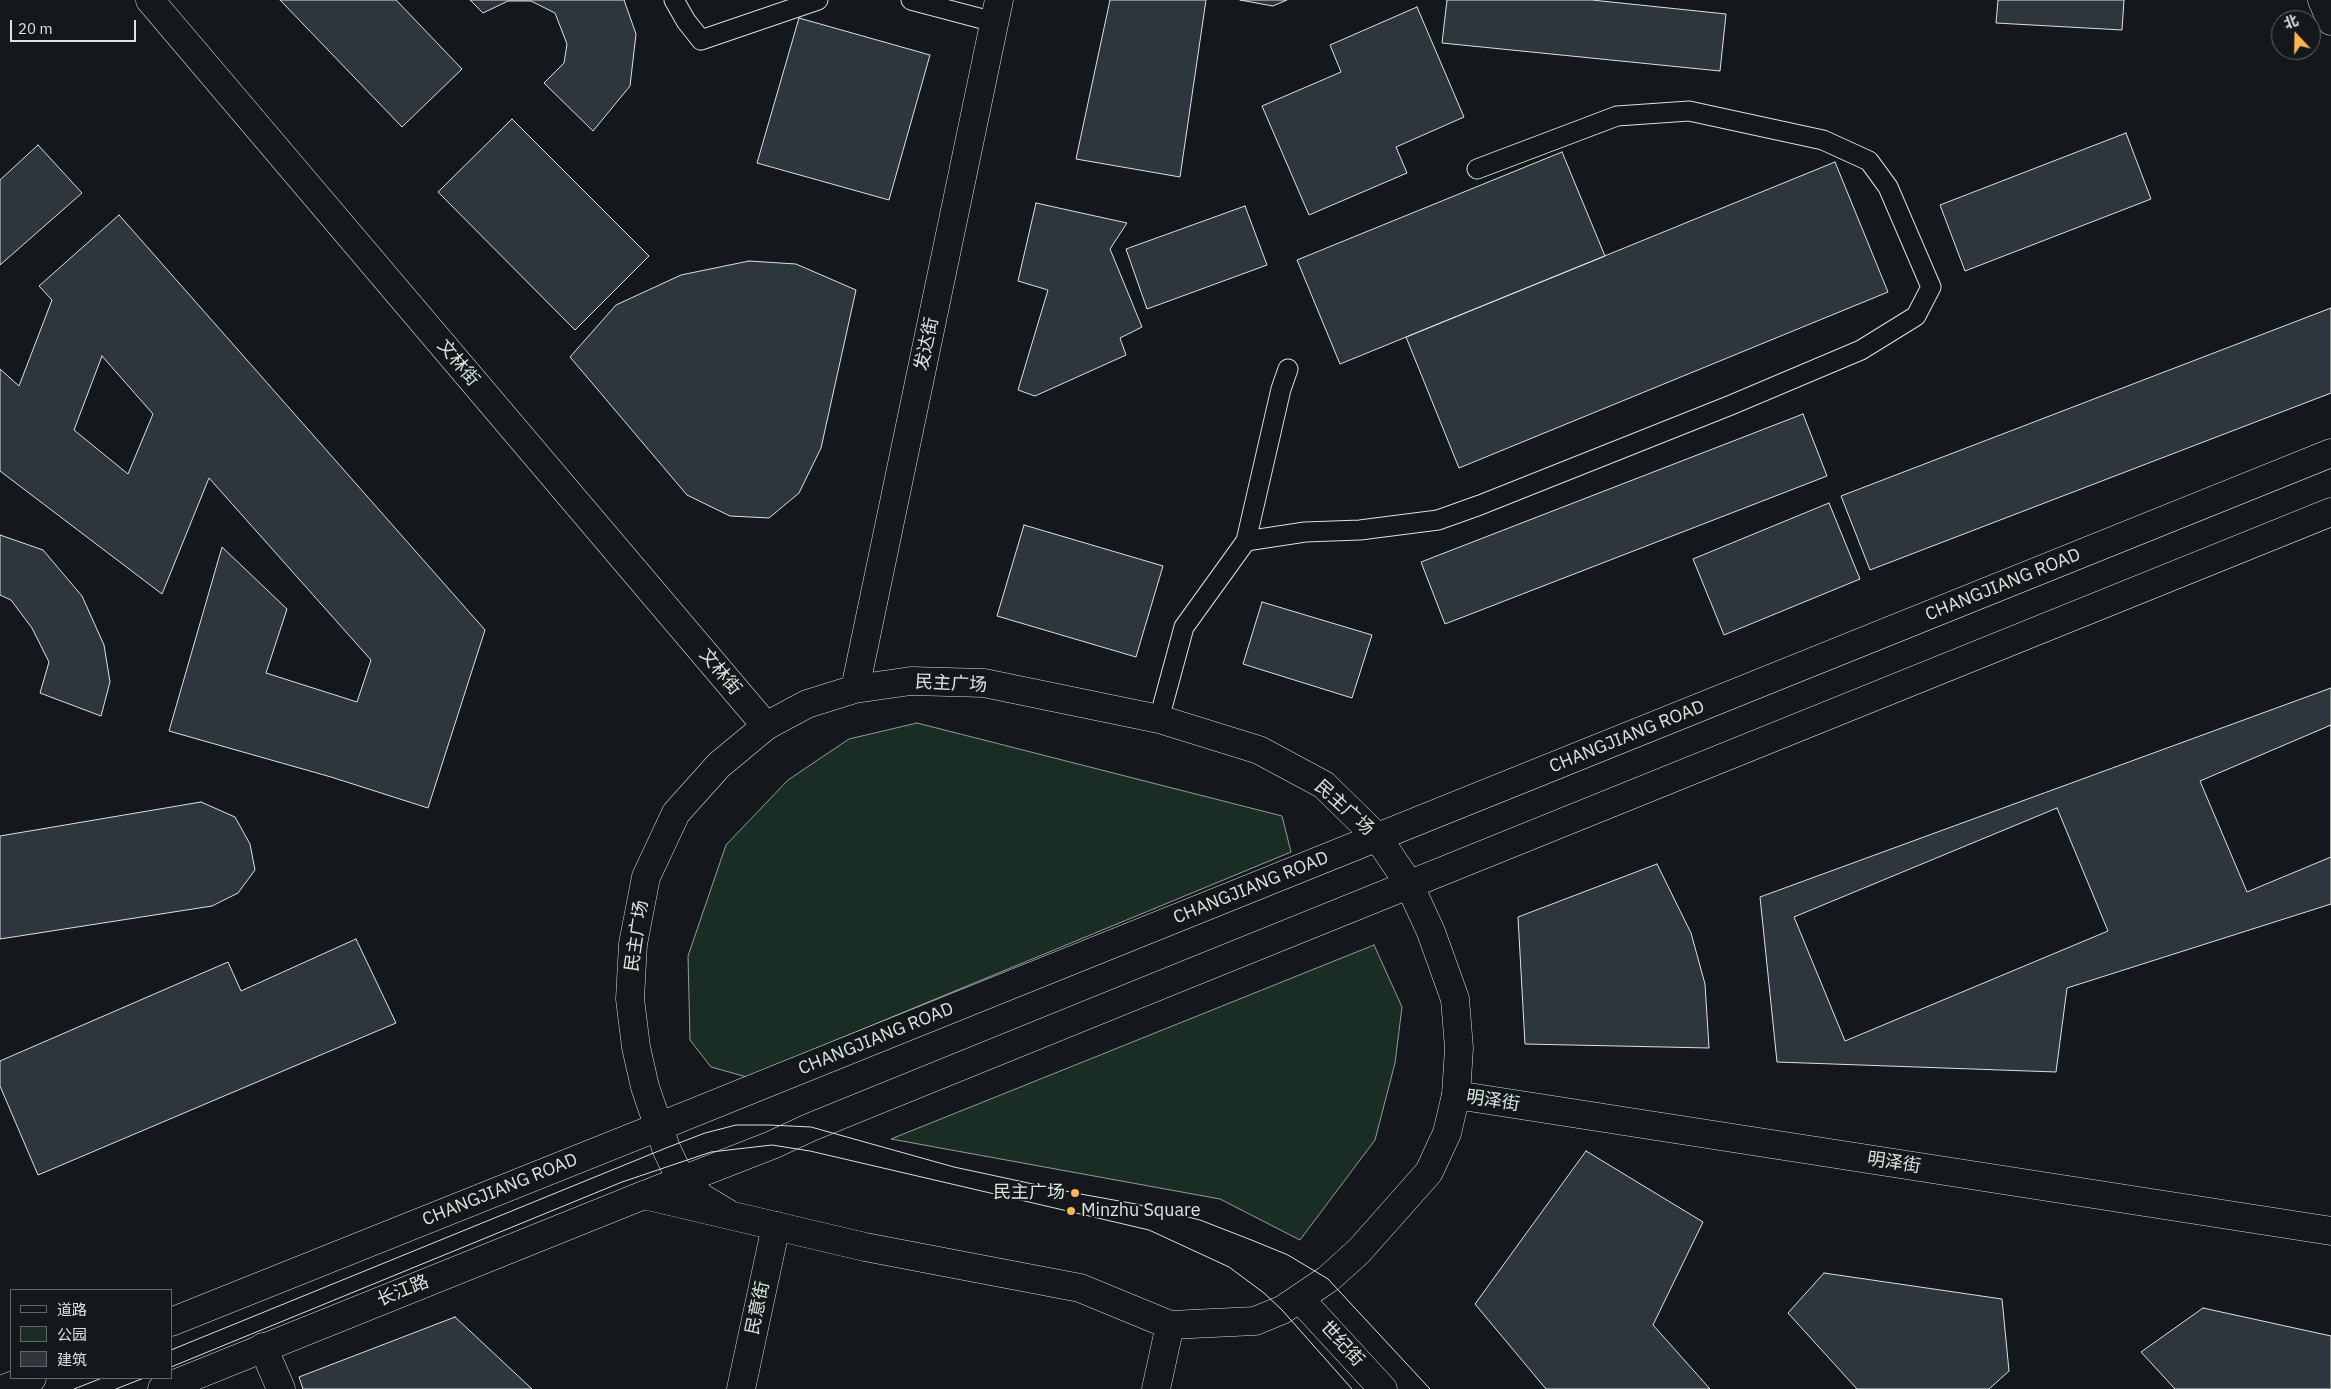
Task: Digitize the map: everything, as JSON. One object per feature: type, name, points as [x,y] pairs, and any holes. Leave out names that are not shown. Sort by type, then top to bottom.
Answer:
[{"type":"main road","name":"文林街","points":[[150,0],[766,726]]},
{"type":"main road","points":[[2322,0],[2331,21]]},
{"type":"main road","name":"发达街","points":[[855,689],[997,11]]},
{"type":"main road","name":"CHANGJIANG ROAD","points":[[172,1322],[2331,453]]},
{"type":"main road","points":[[644,1195],[772,1145],[811,1127],[1409,884],[2331,512]]},
{"type":"main road","name":"民主广场","points":[[644,1195],[865,1247],[1080,1288],[1170,1325],[1255,1321],[1282,1310],[1328,1279],[1359,1251],[1429,1172],[1447,1133],[1456,1095],[1459,1048],[1455,998],[1431,932],[1409,884],[1378,838],[1324,785],[1258,750],[1160,719],[984,683],[911,681],[855,689],[807,704],[766,726],[719,766],[676,813],[646,877],[633,944],[630,999],[639,1063],[658,1127],[681,1180],[702,1198],[726,1213]]},
{"type":"main road","name":"明泽街","points":[[1456,1095],[2331,1231]]},
{"type":"main road","name":"长江路","points":[[162,1389],[644,1195]]},
{"type":"main road","name":"民意街","points":[[741,1389],[776,1226]]},
{"type":"main road","name":"世纪街","points":[[1300,1299],[1383,1389]]},
{"type":"main road","points":[[1156,1389],[1170,1325]]},
{"type":"main road","points":[[264,1348],[281,1389]]},
{"type":"main road","points":[[3,1389],[29,1379]]},
{"type":"lane","points":[[674,0],[686,21],[701,40],[818,0]]},
{"type":"lane","points":[[912,0],[997,11]]},
{"type":"lane","points":[[1246,541],[1305,532],[1360,530],[1438,520],[1463,511],[1731,405],[1861,350],[1916,316],[1931,287],[1888,187],[1869,161],[1823,140],[1689,111],[1617,116],[1478,168]]},
{"type":"lane","points":[[1160,719],[1184,627],[1246,541],[1288,368]]},
{"type":"green space","points":[[917,723],[1282,816],[1291,852],[747,1077],[711,1067],[690,1040],[688,956],[726,845],[788,780],[849,739]]},
{"type":"green space","name":"民主广场","points":[[1374,945],[1402,1007],[1395,1063],[1375,1140],[1300,1240],[1220,1199],[891,1139]]},
{"type":"building","points":[[280,0],[396,0],[462,69],[402,127]]},
{"type":"building","points":[[470,0],[624,0],[636,34],[630,86],[593,131],[544,83],[564,63],[567,44],[555,13],[531,1],[508,1],[483,13]]},
{"type":"building","points":[[1110,0],[1206,0],[1180,177],[1076,159]]},
{"type":"building","points":[[1240,0],[1287,0],[1273,6]]},
{"type":"building","points":[[1447,0],[1592,0],[1726,14],[1720,71],[1442,43]]},
{"type":"building","points":[[1998,0],[2124,0],[2122,30],[1996,23]]},
{"type":"building","points":[[1417,7],[1464,117],[1396,147],[1407,173],[1309,215],[1262,106],[1341,72],[1330,45]]},
{"type":"building","points":[[799,18],[930,55],[889,200],[757,163]]},
{"type":"building","points":[[512,119],[649,256],[575,330],[438,192]]},
{"type":"building","points":[[2126,133],[2151,199],[1965,271],[1940,205]]},
{"type":"building","points":[[38,145],[82,193],[0,265],[0,180]]},
{"type":"building","points":[[1562,152],[1605,256],[1340,364],[1297,260]]},
{"type":"building","points":[[1835,162],[1888,292],[1459,468],[1406,337]]},
{"type":"building","points":[[1036,203],[1127,223],[1110,249],[1142,327],[1120,338],[1126,355],[1035,396],[1018,390],[1048,290],[1018,281]]},
{"type":"building","points":[[1245,206],[1267,265],[1147,309],[1126,249]]},
{"type":"building","points":[[119,215],[485,630],[428,808],[331,777],[169,731],[222,547],[287,609],[266,673],[357,702],[371,660],[209,478],[162,594],[0,471],[0,369],[19,386],[52,300],[39,286]],"holes":[[[102,356],[153,414],[128,474],[74,430]]]},
{"type":"building","points":[[749,261],[796,264],[856,290],[821,448],[799,493],[769,518],[730,516],[687,495],[570,357],[616,305],[681,275]]},
{"type":"building","points":[[2331,308],[2331,393],[1870,570],[1841,496]]},
{"type":"building","points":[[1803,414],[1827,476],[1445,624],[1421,562]]},
{"type":"building","points":[[1829,503],[1860,579],[1724,635],[1693,559]]},
{"type":"building","points":[[1024,525],[1163,566],[1136,657],[997,616]]},
{"type":"building","points":[[0,535],[43,550],[82,596],[104,645],[110,682],[101,716],[40,693],[49,662],[32,628],[11,600],[0,595]]},
{"type":"building","points":[[1262,602],[1372,635],[1352,698],[1243,664]]},
{"type":"building","points":[[2331,688],[2331,904],[2067,988],[2056,1072],[1777,1062],[1760,897]]},
{"type":"building","points":[[2331,725],[2331,857],[2247,892],[2200,781]]},
{"type":"building","points":[[201,802],[235,817],[250,844],[255,870],[238,893],[212,906],[0,939],[0,836]]},
{"type":"building","points":[[2057,808],[2108,931],[1845,1041],[1794,917]]},
{"type":"building","points":[[1657,864],[1691,933],[1705,984],[1709,1048],[1525,1044],[1518,917]]},
{"type":"building","points":[[356,939],[396,1023],[38,1175],[0,1086],[0,1061],[228,962],[241,991]]},
{"type":"building","points":[[1586,1151],[1703,1222],[1653,1325],[1710,1389],[1546,1389],[1475,1304]]},
{"type":"building","points":[[1824,1273],[2002,1299],[2009,1371],[1989,1389],[1857,1389],[1788,1313]]},
{"type":"building","points":[[2203,1308],[2331,1336],[2331,1389],[2175,1389],[2141,1352]]},
{"type":"building","points":[[455,1317],[532,1389],[303,1389],[299,1377]]},
{"type":"tram line","points":[[172,1350],[705,1133],[736,1125],[769,1125],[811,1127],[954,1167],[1136,1204],[1200,1220],[1254,1241],[1288,1255],[1328,1279],[1430,1389]]},
{"type":"tram line","points":[[172,1367],[622,1182],[711,1152],[772,1145],[810,1151],[1149,1230],[1229,1267],[1264,1293],[1282,1310],[1352,1389]]},
{"type":"tram line","points":[[74,1389],[99,1379]]},
{"type":"tram line","points":[[116,1389],[141,1379]]},
{"type":"place","name":"民主广场","points":[[1075,1193]]},
{"type":"place","name":"Minzhu Square","points":[[1071,1211]]}]
